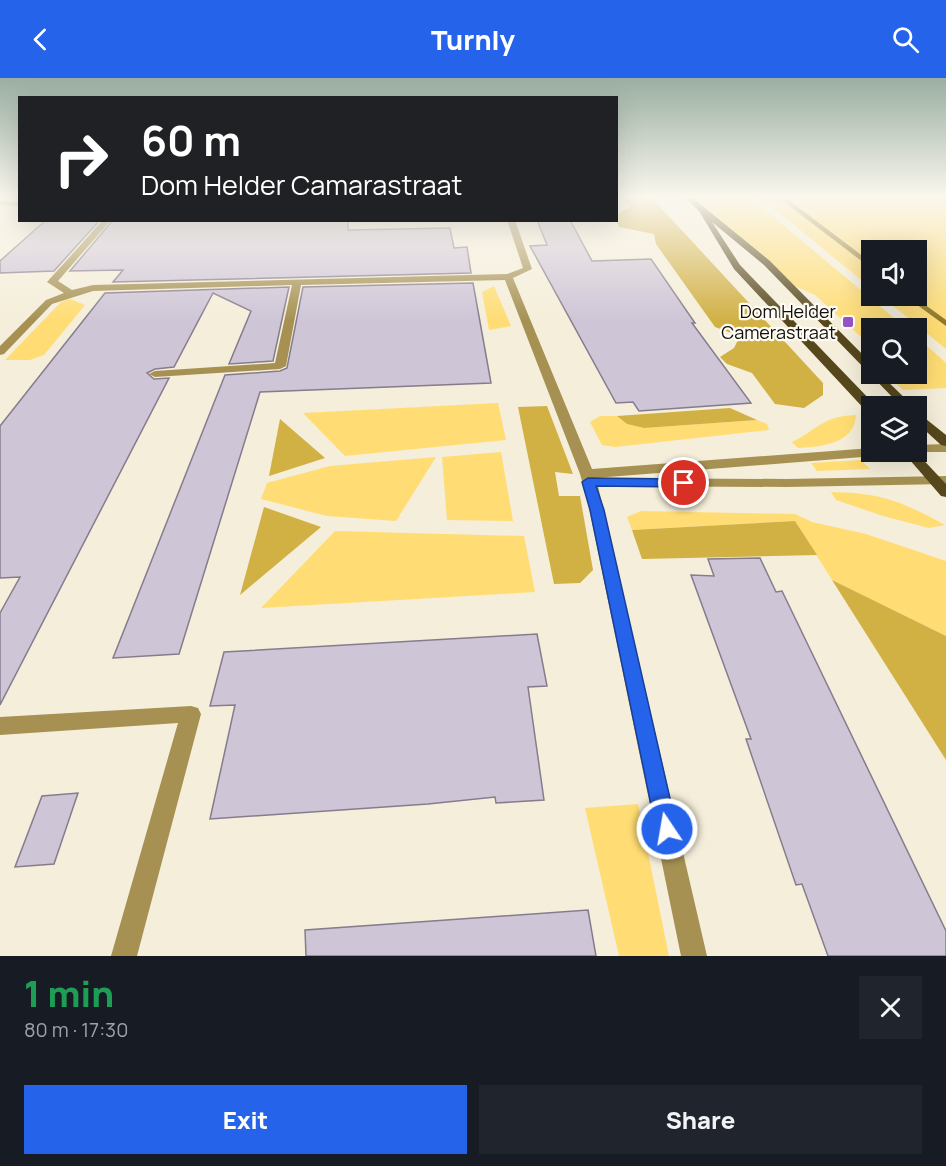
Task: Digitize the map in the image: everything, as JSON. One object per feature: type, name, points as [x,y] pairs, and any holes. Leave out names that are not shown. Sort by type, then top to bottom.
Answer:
[{"type":"main road","points":[[719,239],[737,267],[861,398]]},
{"type":"main road","points":[[736,239],[767,264],[861,360]]},
{"type":"main road","points":[[885,384],[897,396]]},
{"type":"main road","points":[[927,425],[946,442]]},
{"type":"main road","points":[[920,462],[941,480],[946,493]]},
{"type":"street","points":[[71,293],[52,282],[91,239]]},
{"type":"street","points":[[0,352],[49,302],[71,293],[93,288],[508,277],[528,269],[518,239]]},
{"type":"street","points":[[508,277],[588,478],[694,956]]},
{"type":"street","points":[[155,374],[280,366],[297,283]]},
{"type":"street","points":[[927,449],[946,448]]},
{"type":"street","points":[[588,478],[861,453]]},
{"type":"street","points":[[588,478],[787,483],[941,480]]},
{"type":"street","points":[[0,726],[191,714],[124,956]]},
{"type":"shaded area","points":[[655,239],[690,239],[823,383],[823,395],[804,408],[775,404],[752,373],[727,364],[720,357],[734,348],[740,336],[715,327],[656,244]]},
{"type":"shaded area","points":[[742,239],[800,239],[861,290],[861,306],[880,306],[894,318],[861,318],[861,337],[815,295],[795,286]]},
{"type":"shaded area","points":[[811,239],[946,239],[946,349],[927,334],[927,318],[908,318],[893,306],[927,306],[927,240],[861,240],[861,280]]},
{"type":"shaded area","points":[[494,286],[511,326],[489,330],[482,292]]},
{"type":"shaded area","points":[[70,299],[85,305],[44,355],[30,360],[5,360],[61,302]]},
{"type":"shaded area","points":[[927,346],[946,363],[946,388],[903,390],[897,384],[927,384]]},
{"type":"shaded area","points":[[498,403],[506,440],[345,456],[303,413]]},
{"type":"shaded area","points":[[547,406],[573,474],[555,472],[559,496],[580,496],[593,570],[580,583],[554,584],[518,407]]},
{"type":"shaded area","points":[[730,408],[757,420],[644,428],[627,424],[617,416]]},
{"type":"shaded area","points":[[856,415],[854,425],[850,432],[835,442],[798,448],[792,442],[823,423],[844,416]]},
{"type":"shaded area","points":[[600,416],[617,416],[627,424],[644,428],[757,420],[767,424],[769,430],[615,447],[602,445],[590,422]]},
{"type":"shaded area","points":[[280,419],[325,458],[269,476]]},
{"type":"shaded area","points":[[501,452],[513,521],[447,520],[442,457]]},
{"type":"shaded area","points":[[436,457],[396,521],[327,516],[261,499],[267,483],[330,466]]},
{"type":"shaded area","points":[[861,460],[870,469],[817,471],[811,463]]},
{"type":"shaded area","points":[[831,492],[864,494],[890,500],[945,525],[929,528],[883,516],[836,500]]},
{"type":"shaded area","points":[[264,507],[321,527],[240,595]]},
{"type":"shaded area","points":[[641,511],[795,514],[812,522],[866,534],[946,561],[946,636],[832,580],[795,521],[632,530],[627,517]]},
{"type":"shaded area","points":[[795,521],[817,555],[642,559],[632,530]]},
{"type":"shaded area","points":[[335,531],[524,536],[535,592],[261,608]]},
{"type":"shaded area","points":[[832,580],[946,636],[946,760]]},
{"type":"shaded area","points":[[638,804],[669,956],[619,956],[585,808]]},
{"type":"building","points":[[25,239],[83,239],[54,271],[0,273],[0,261]]},
{"type":"building","points":[[97,239],[452,239],[454,248],[467,247],[471,273],[113,282],[123,270],[70,271]]},
{"type":"building","points":[[545,239],[580,239],[592,261],[651,259],[695,323],[692,323],[751,403],[639,411],[633,402],[616,403],[530,246],[547,245]]},
{"type":"building","points":[[473,283],[491,383],[260,392],[179,654],[113,658],[225,375],[280,371],[287,368],[303,287]]},
{"type":"building","points":[[289,287],[273,361],[229,364],[251,311],[213,293],[174,367],[155,369],[147,373],[154,379],[169,378],[0,705],[0,613],[20,577],[0,578],[0,426],[105,293]]},
{"type":"building","points":[[760,558],[776,592],[782,591],[946,931],[946,956],[828,956],[802,884],[796,885],[746,739],[751,739],[691,575],[714,576],[708,559]]},
{"type":"building","points":[[537,634],[547,686],[528,687],[544,800],[496,803],[495,797],[428,804],[210,819],[235,705],[210,706],[224,652]]},
{"type":"building","points":[[78,793],[54,864],[15,867],[42,796]]},
{"type":"building","points":[[588,910],[596,956],[306,956],[305,930]]},
{"type":"waterway","points":[[835,239],[861,259]]},
{"type":"waterway","points":[[922,306],[946,324]]},
{"type":"place","name":"Dom Helder Camerastraat","points":[[848,322]]},
{"type":"route","points":[[667,829],[597,510],[588,482],[684,483]]}]
